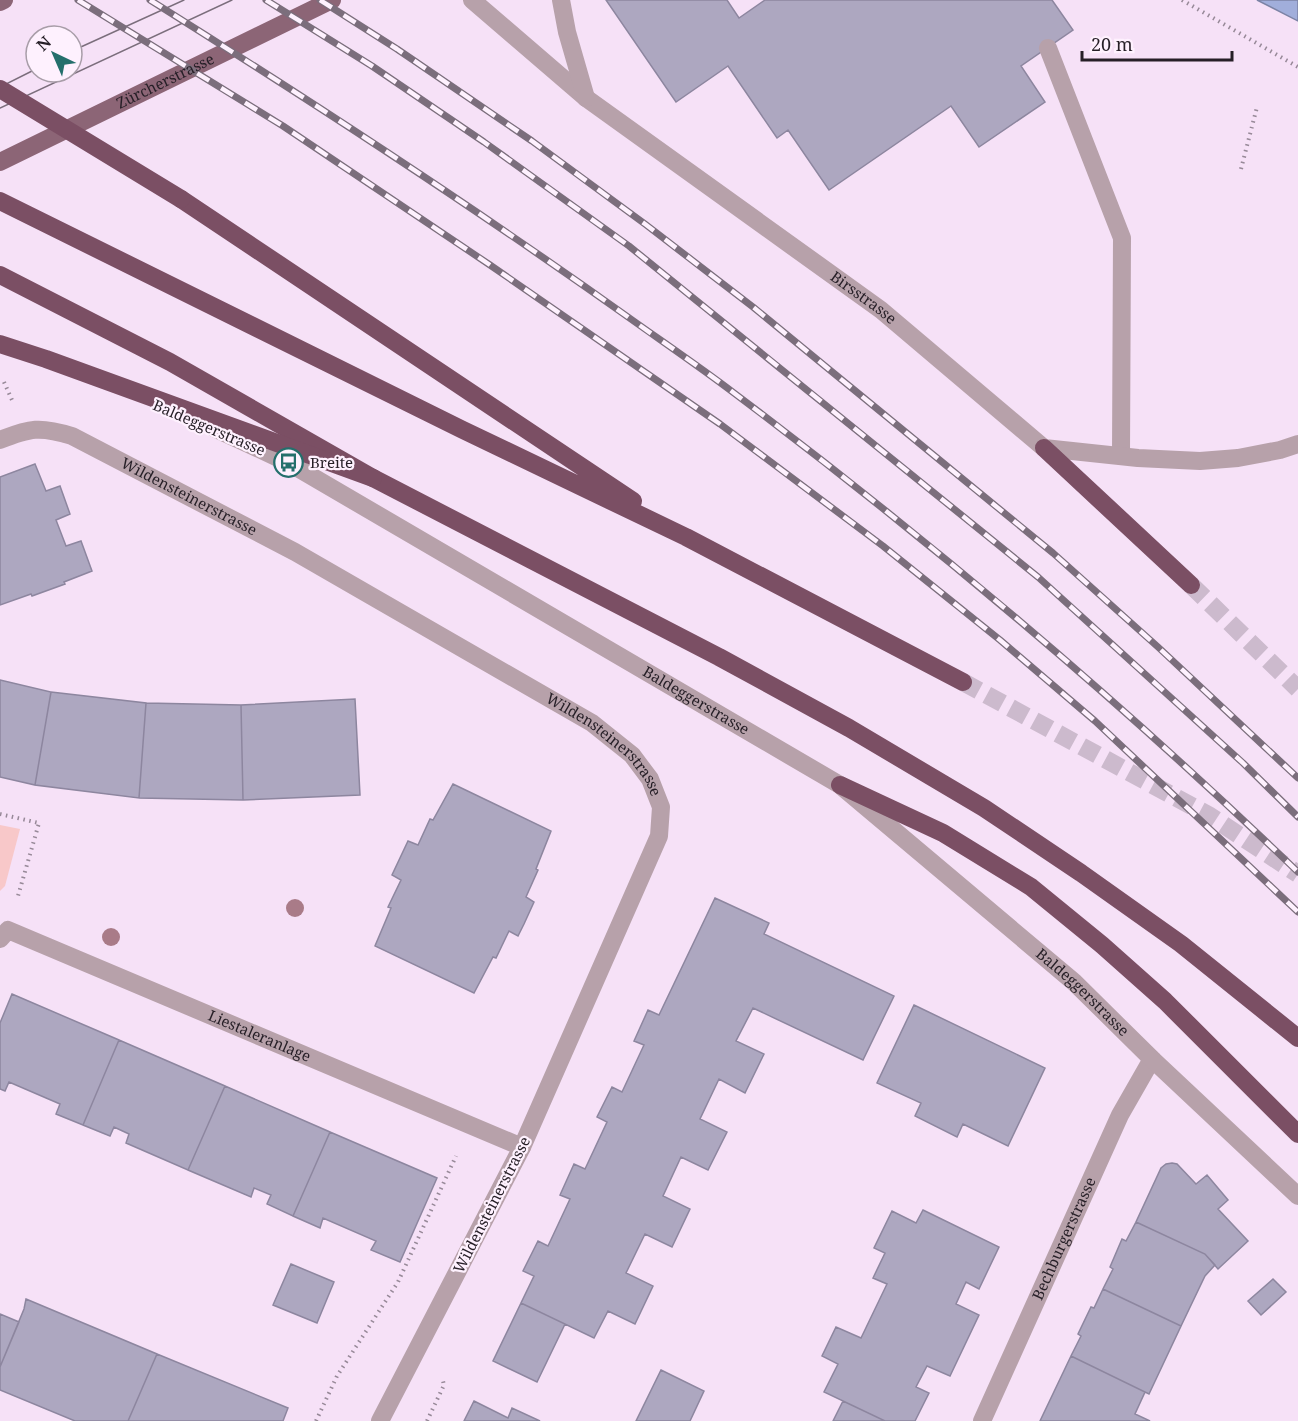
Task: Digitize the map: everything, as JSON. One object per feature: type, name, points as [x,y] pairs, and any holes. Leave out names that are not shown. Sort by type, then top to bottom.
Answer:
[{"type":"highway","points":[[0,89],[181,199],[686,537]]},
{"type":"highway","points":[[0,201],[452,425],[686,537],[963,682]]},
{"type":"highway","points":[[0,275],[170,362],[373,478],[719,657],[849,728],[984,808],[1081,873],[1182,944],[1298,1038]]},
{"type":"highway","points":[[0,345],[46,359],[373,478]]},
{"type":"highway","points":[[1044,448],[1191,585]]},
{"type":"highway","points":[[840,784],[943,833],[1030,887],[1102,945],[1166,1001],[1298,1134]]},
{"type":"main road","points":[[0,3],[4,0]]},
{"type":"main road","name":"Zürcherstrasse","points":[[0,162],[332,0]]},
{"type":"street","name":"Birsstrasse","points":[[472,0],[586,98],[881,310],[1044,448]]},
{"type":"street","points":[[561,0],[567,33],[586,98]]},
{"type":"street","points":[[1048,48],[1122,238],[1121,456]]},
{"type":"street","name":"Baldeggerstrasse","points":[[0,345],[25,352],[220,430],[289,463],[840,784],[1074,982],[1298,1196]]},
{"type":"street","name":"Wildensteinerstrasse","points":[[0,440],[26,430],[50,429],[72,436],[295,552],[592,723],[632,755],[650,779],[661,807],[659,836],[522,1148],[381,1421]]},
{"type":"street","points":[[1044,448],[1200,461],[1238,458],[1298,444]]},
{"type":"street","name":"Liestaleranlage","points":[[4,935],[522,1148]]},
{"type":"street","name":"Bechburgerstrasse","points":[[982,1421],[1120,1115],[1152,1059]]},
{"type":"path","points":[[1182,0],[1298,67]]},
{"type":"path","points":[[1241,169],[1257,106]]},
{"type":"path","points":[[0,814],[39,823],[4,935]]},
{"type":"path","points":[[316,1421],[337,1376],[398,1282],[470,1125]]},
{"type":"shaded area","points":[[0,825],[20,829],[5,886],[0,891]]},
{"type":"water","points":[[1257,0],[1298,0],[1298,21]]},
{"type":"building","points":[[606,0],[727,0],[739,18],[765,0],[1052,0],[1073,30],[1021,66],[1045,102],[979,147],[951,106],[829,190],[788,130],[777,138],[728,66],[676,102]]},
{"type":"building","points":[[35,464],[46,491],[60,486],[70,514],[56,520],[66,546],[81,541],[92,571],[64,582],[65,584],[0,605],[0,477]]},
{"type":"building","points":[[0,680],[51,692],[35,785],[0,777]]},
{"type":"building","points":[[51,692],[146,703],[139,798],[35,785]]},
{"type":"building","points":[[355,699],[360,795],[243,800],[241,705]]},
{"type":"building","points":[[146,703],[241,705],[243,800],[139,798]]},
{"type":"building","points":[[453,784],[551,831],[526,897],[534,902],[524,924],[518,936],[509,931],[496,958],[493,957],[474,993],[375,946],[391,908],[388,907],[401,880],[392,875],[408,841],[418,845],[430,819],[433,820]]},
{"type":"building","points":[[715,898],[769,923],[764,934],[894,996],[863,1060],[753,1008],[736,1041],[764,1054],[745,1093],[719,1079],[700,1119],[727,1132],[708,1170],[681,1157],[663,1196],[690,1209],[672,1247],[645,1234],[626,1273],[653,1286],[635,1324],[608,1311],[594,1338],[521,1303],[534,1276],[523,1271],[538,1241],[548,1246],[570,1199],[560,1195],[574,1164],[585,1169],[607,1122],[597,1117],[612,1087],[622,1092],[644,1045],[634,1041],[648,1010],[659,1015]]},
{"type":"building","points":[[12,994],[119,1040],[83,1125],[56,1114],[60,1104],[9,1082],[5,1091],[0,1089],[0,1023]]},
{"type":"building","points":[[914,1005],[1045,1068],[1008,1146],[963,1124],[957,1137],[915,1116],[921,1103],[877,1083]]},
{"type":"building","points":[[119,1040],[225,1086],[188,1170],[126,1143],[129,1134],[114,1127],[110,1136],[83,1125]]},
{"type":"building","points":[[225,1086],[330,1132],[293,1216],[267,1204],[271,1195],[254,1188],[251,1197],[188,1170]]},
{"type":"building","points":[[330,1132],[437,1178],[400,1262],[371,1250],[376,1241],[323,1218],[320,1228],[293,1216]]},
{"type":"building","points":[[1172,1163],[1177,1164],[1196,1184],[1207,1175],[1228,1200],[1218,1209],[1248,1241],[1218,1269],[1205,1254],[1136,1222],[1161,1168]]},
{"type":"building","points":[[923,1210],[999,1247],[979,1289],[966,1282],[956,1304],[979,1315],[950,1376],[927,1366],[916,1387],[929,1393],[915,1421],[885,1421],[824,1392],[838,1364],[822,1356],[836,1327],[861,1338],[887,1284],[873,1278],[885,1253],[874,1248],[892,1211],[916,1223]]},
{"type":"building","points":[[1136,1222],[1205,1254],[1215,1265],[1205,1276],[1181,1326],[1103,1289],[1113,1269],[1110,1267],[1122,1239],[1126,1241]]},
{"type":"building","points":[[291,1264],[334,1282],[317,1323],[273,1305]]},
{"type":"building","points":[[1273,1279],[1286,1292],[1261,1315],[1248,1301]]},
{"type":"building","points":[[1103,1289],[1181,1326],[1149,1394],[1071,1356],[1081,1336],[1078,1334]]},
{"type":"building","points":[[26,1299],[157,1354],[128,1421],[75,1421],[0,1390],[0,1367]]},
{"type":"building","points":[[521,1303],[565,1324],[537,1382],[493,1361]]},
{"type":"building","points":[[0,1314],[19,1322],[0,1367]]},
{"type":"building","points":[[157,1354],[288,1408],[283,1421],[128,1421]]},
{"type":"building","points":[[1071,1356],[1145,1392],[1135,1414],[1150,1421],[1040,1421]]},
{"type":"building","points":[[661,1370],[704,1391],[690,1421],[636,1421]]},
{"type":"building","points":[[474,1401],[508,1418],[512,1408],[540,1421],[464,1421]]},
{"type":"building","points":[[843,1401],[885,1421],[833,1421]]},
{"type":"tunnel","points":[[1191,585],[1298,689]]},
{"type":"tunnel","points":[[963,682],[1210,816],[1298,874]]},
{"type":"tram line","points":[[84,46],[184,0]]},
{"type":"tram line","points":[[0,108],[232,0]]},
{"type":"tram line","points":[[0,87],[24,75]]},
{"type":"railway","points":[[78,0],[283,126],[720,424],[883,546],[1000,640],[1095,721],[1298,912]]},
{"type":"railway","points":[[150,0],[451,195],[695,364],[808,449],[952,565],[1093,684],[1298,872]]},
{"type":"railway","points":[[266,0],[372,66],[484,142],[629,246],[1038,577],[1243,763],[1298,817]]},
{"type":"railway","points":[[320,0],[397,49],[532,141],[753,307],[1053,553],[1298,778]]},
{"type":"place","name":"Breite","points":[[289,463]]}]
